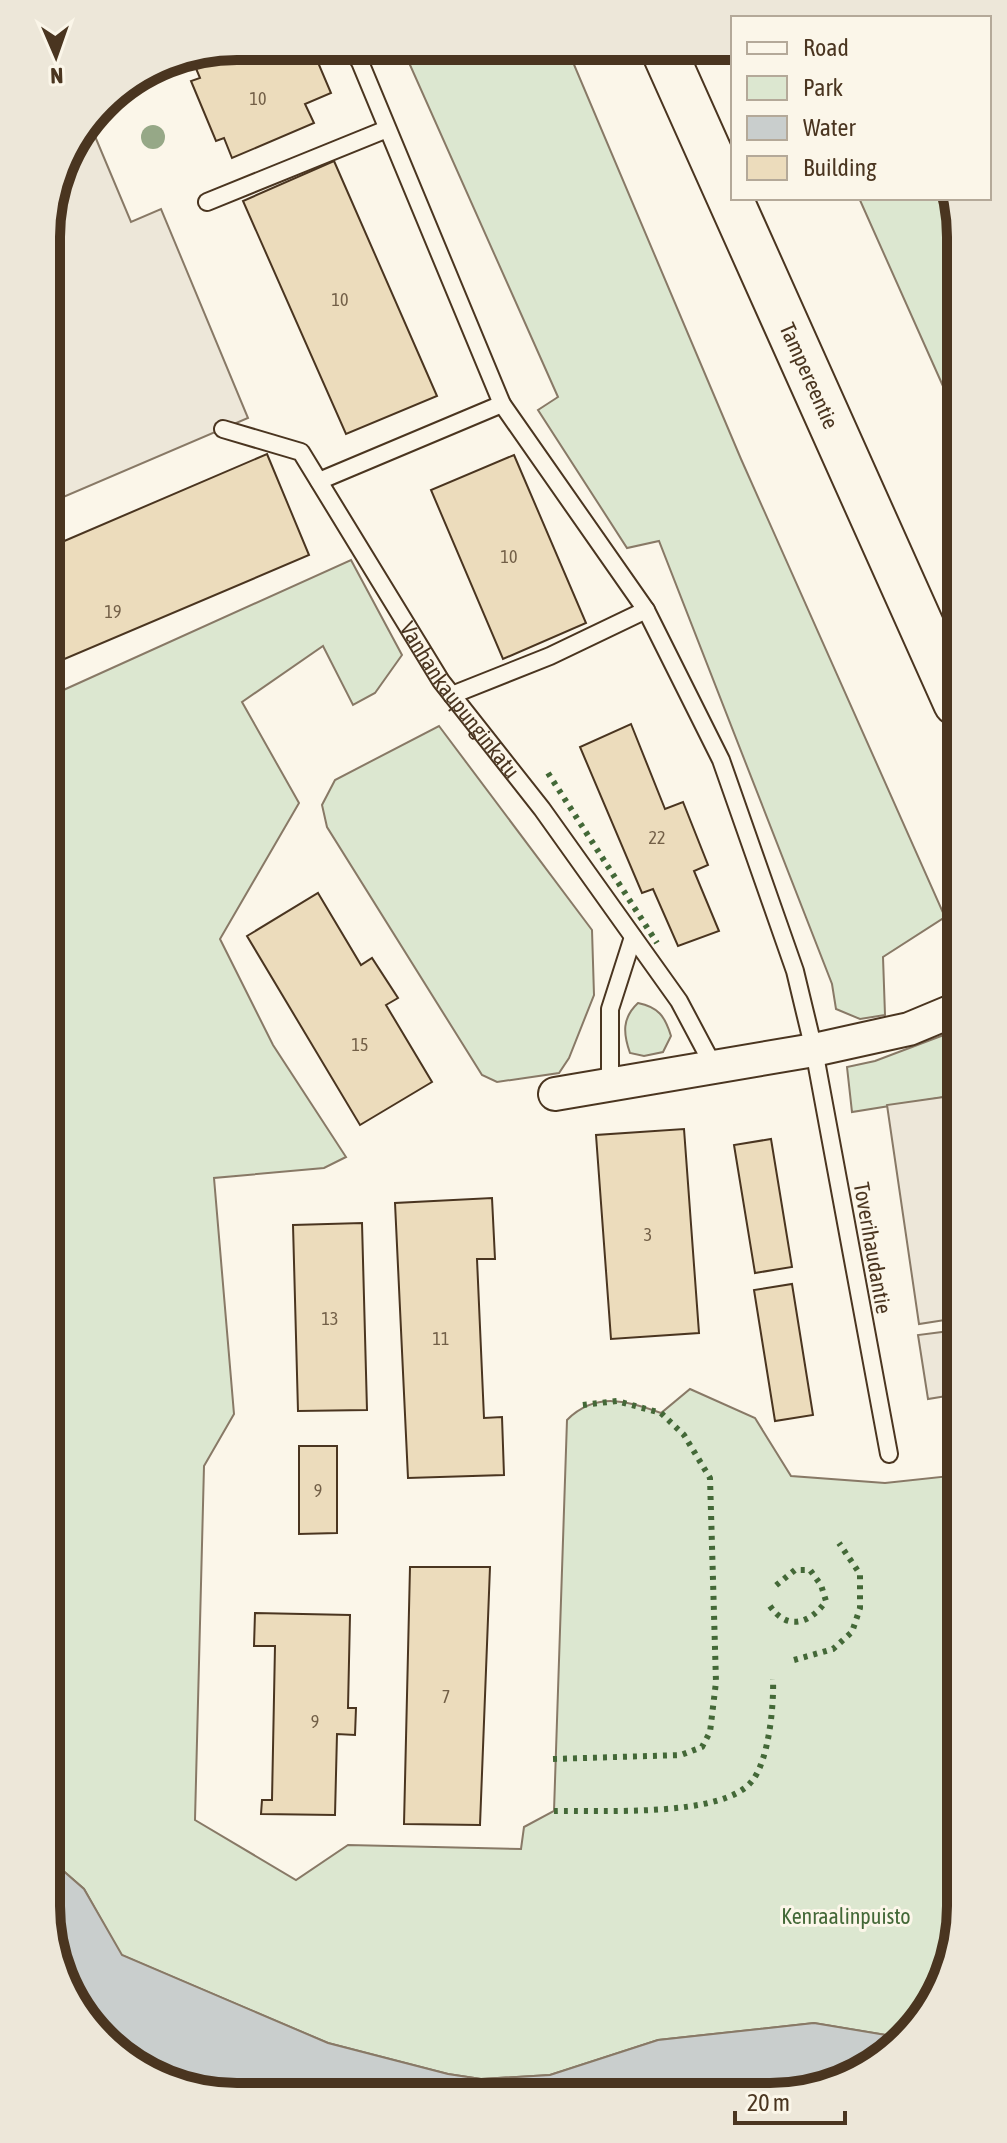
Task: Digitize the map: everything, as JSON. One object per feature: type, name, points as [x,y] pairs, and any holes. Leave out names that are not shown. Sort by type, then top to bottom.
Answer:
[{"type":"main road","name":"Tampereentie","points":[[668,60],[947,683]]},
{"type":"street","points":[[555,1094],[814,1050],[909,1029],[947,1013]]},
{"type":"lane","name":"Toverihaudantie","points":[[356,60],[502,404],[646,610],[721,760],[795,971],[814,1050],[889,1454]]},
{"type":"lane","points":[[207,202],[387,129]]},
{"type":"lane","points":[[319,481],[502,404]]},
{"type":"lane","name":"Vanhankaupunginkatu","points":[[223,429],[301,452],[452,695],[542,809],[679,1001],[714,1067]]},
{"type":"lane","points":[[452,695],[550,656],[646,610]]},
{"type":"lane","points":[[610,1085],[610,1009],[633,937]]},
{"type":"green space","points":[[408,60],[572,60],[741,459],[945,917],[883,957],[885,1015],[860,1019],[836,1009],[832,984],[659,541],[627,548],[538,410],[558,397]]},
{"type":"green space","points":[[860,200],[943,200],[947,237],[947,395]]},
{"type":"green space","name":"Kenraalinpuisto","points":[[351,560],[402,655],[375,693],[353,705],[323,646],[242,702],[299,803],[220,939],[273,1045],[346,1157],[324,1168],[214,1178],[234,1414],[204,1466],[195,1820],[296,1880],[348,1845],[521,1849],[524,1827],[554,1811],[567,1420],[589,1405],[612,1401],[661,1413],[690,1389],[755,1418],[791,1476],[885,1483],[947,1476],[947,1917],[941,1952],[923,1994],[890,2036],[814,2023],[658,2040],[550,2075],[481,2079],[448,2074],[328,2043],[121,1955],[84,1889],[60,1868],[60,692]]},
{"type":"green space","points":[[439,726],[592,930],[594,995],[569,1058],[559,1073],[497,1082],[482,1075],[327,827],[322,805],[335,780]]},
{"type":"green space","points":[[638,1003],[656,1010],[666,1023],[671,1036],[663,1052],[644,1056],[630,1053],[625,1026],[629,1014]]},
{"type":"green space","points":[[947,1034],[947,1097],[852,1112],[847,1067],[875,1061]]},
{"type":"shaded area","points":[[94,134],[131,222],[161,209],[248,418],[60,498],[60,226],[66,191],[78,159]]},
{"type":"shaded area","points":[[947,1097],[947,1320],[919,1324],[887,1105]]},
{"type":"shaded area","points":[[947,1331],[947,1396],[928,1399],[918,1335]]},
{"type":"water","points":[[60,1868],[84,1889],[122,1955],[328,2043],[448,2074],[481,2079],[550,2075],[658,2040],[814,2023],[890,2036],[868,2053],[827,2074],[770,2083],[237,2083],[203,2080],[180,2074],[139,2053],[104,2023],[90,2004],[66,1952],[60,1906]]},
{"type":"building","points":[[317,60],[331,93],[305,104],[314,123],[232,158],[224,138],[216,141],[191,81],[200,78],[195,65],[203,63]]},
{"type":"building","points":[[334,161],[437,396],[346,434],[243,201]]},
{"type":"building","points":[[267,454],[309,555],[60,661],[60,543]]},
{"type":"building","points":[[514,455],[586,623],[503,659],[431,490]]},
{"type":"building","points":[[631,724],[665,809],[683,802],[708,865],[694,871],[719,931],[678,946],[653,889],[642,893],[580,747]]},
{"type":"building","points":[[318,893],[361,965],[372,958],[398,998],[386,1005],[432,1082],[360,1125],[247,936]]},
{"type":"building","points":[[684,1129],[699,1333],[611,1339],[596,1135]]},
{"type":"building","points":[[771,1139],[792,1267],[755,1273],[734,1145]]},
{"type":"building","points":[[492,1198],[495,1259],[477,1259],[484,1418],[502,1417],[504,1475],[408,1478],[395,1203]]},
{"type":"building","points":[[362,1223],[367,1410],[298,1411],[293,1225]]},
{"type":"building","points":[[792,1284],[813,1415],[775,1421],[754,1290]]},
{"type":"building","points":[[299,1446],[337,1446],[337,1533],[299,1534]]},
{"type":"building","points":[[410,1567],[490,1567],[480,1825],[404,1824]]},
{"type":"building","points":[[255,1613],[350,1615],[348,1708],[356,1708],[355,1735],[337,1734],[335,1815],[261,1814],[262,1800],[272,1800],[275,1646],[254,1646]]},
{"type":"hedge","points":[[548,773],[657,943]]},
{"type":"hedge","points":[[553,1759],[681,1755],[702,1747],[710,1732],[716,1682],[710,1478],[684,1435],[661,1413],[617,1401],[582,1405]]},
{"type":"hedge","points":[[794,1660],[833,1649],[852,1632],[860,1608],[860,1574],[839,1543]]},
{"type":"hedge","points":[[770,1606],[784,1619],[798,1622],[813,1615],[826,1601],[821,1585],[810,1570],[795,1570],[774,1587]]},
{"type":"hedge","points":[[554,1811],[659,1810],[715,1801],[737,1793],[752,1781],[763,1760],[773,1703],[773,1679]]}]
